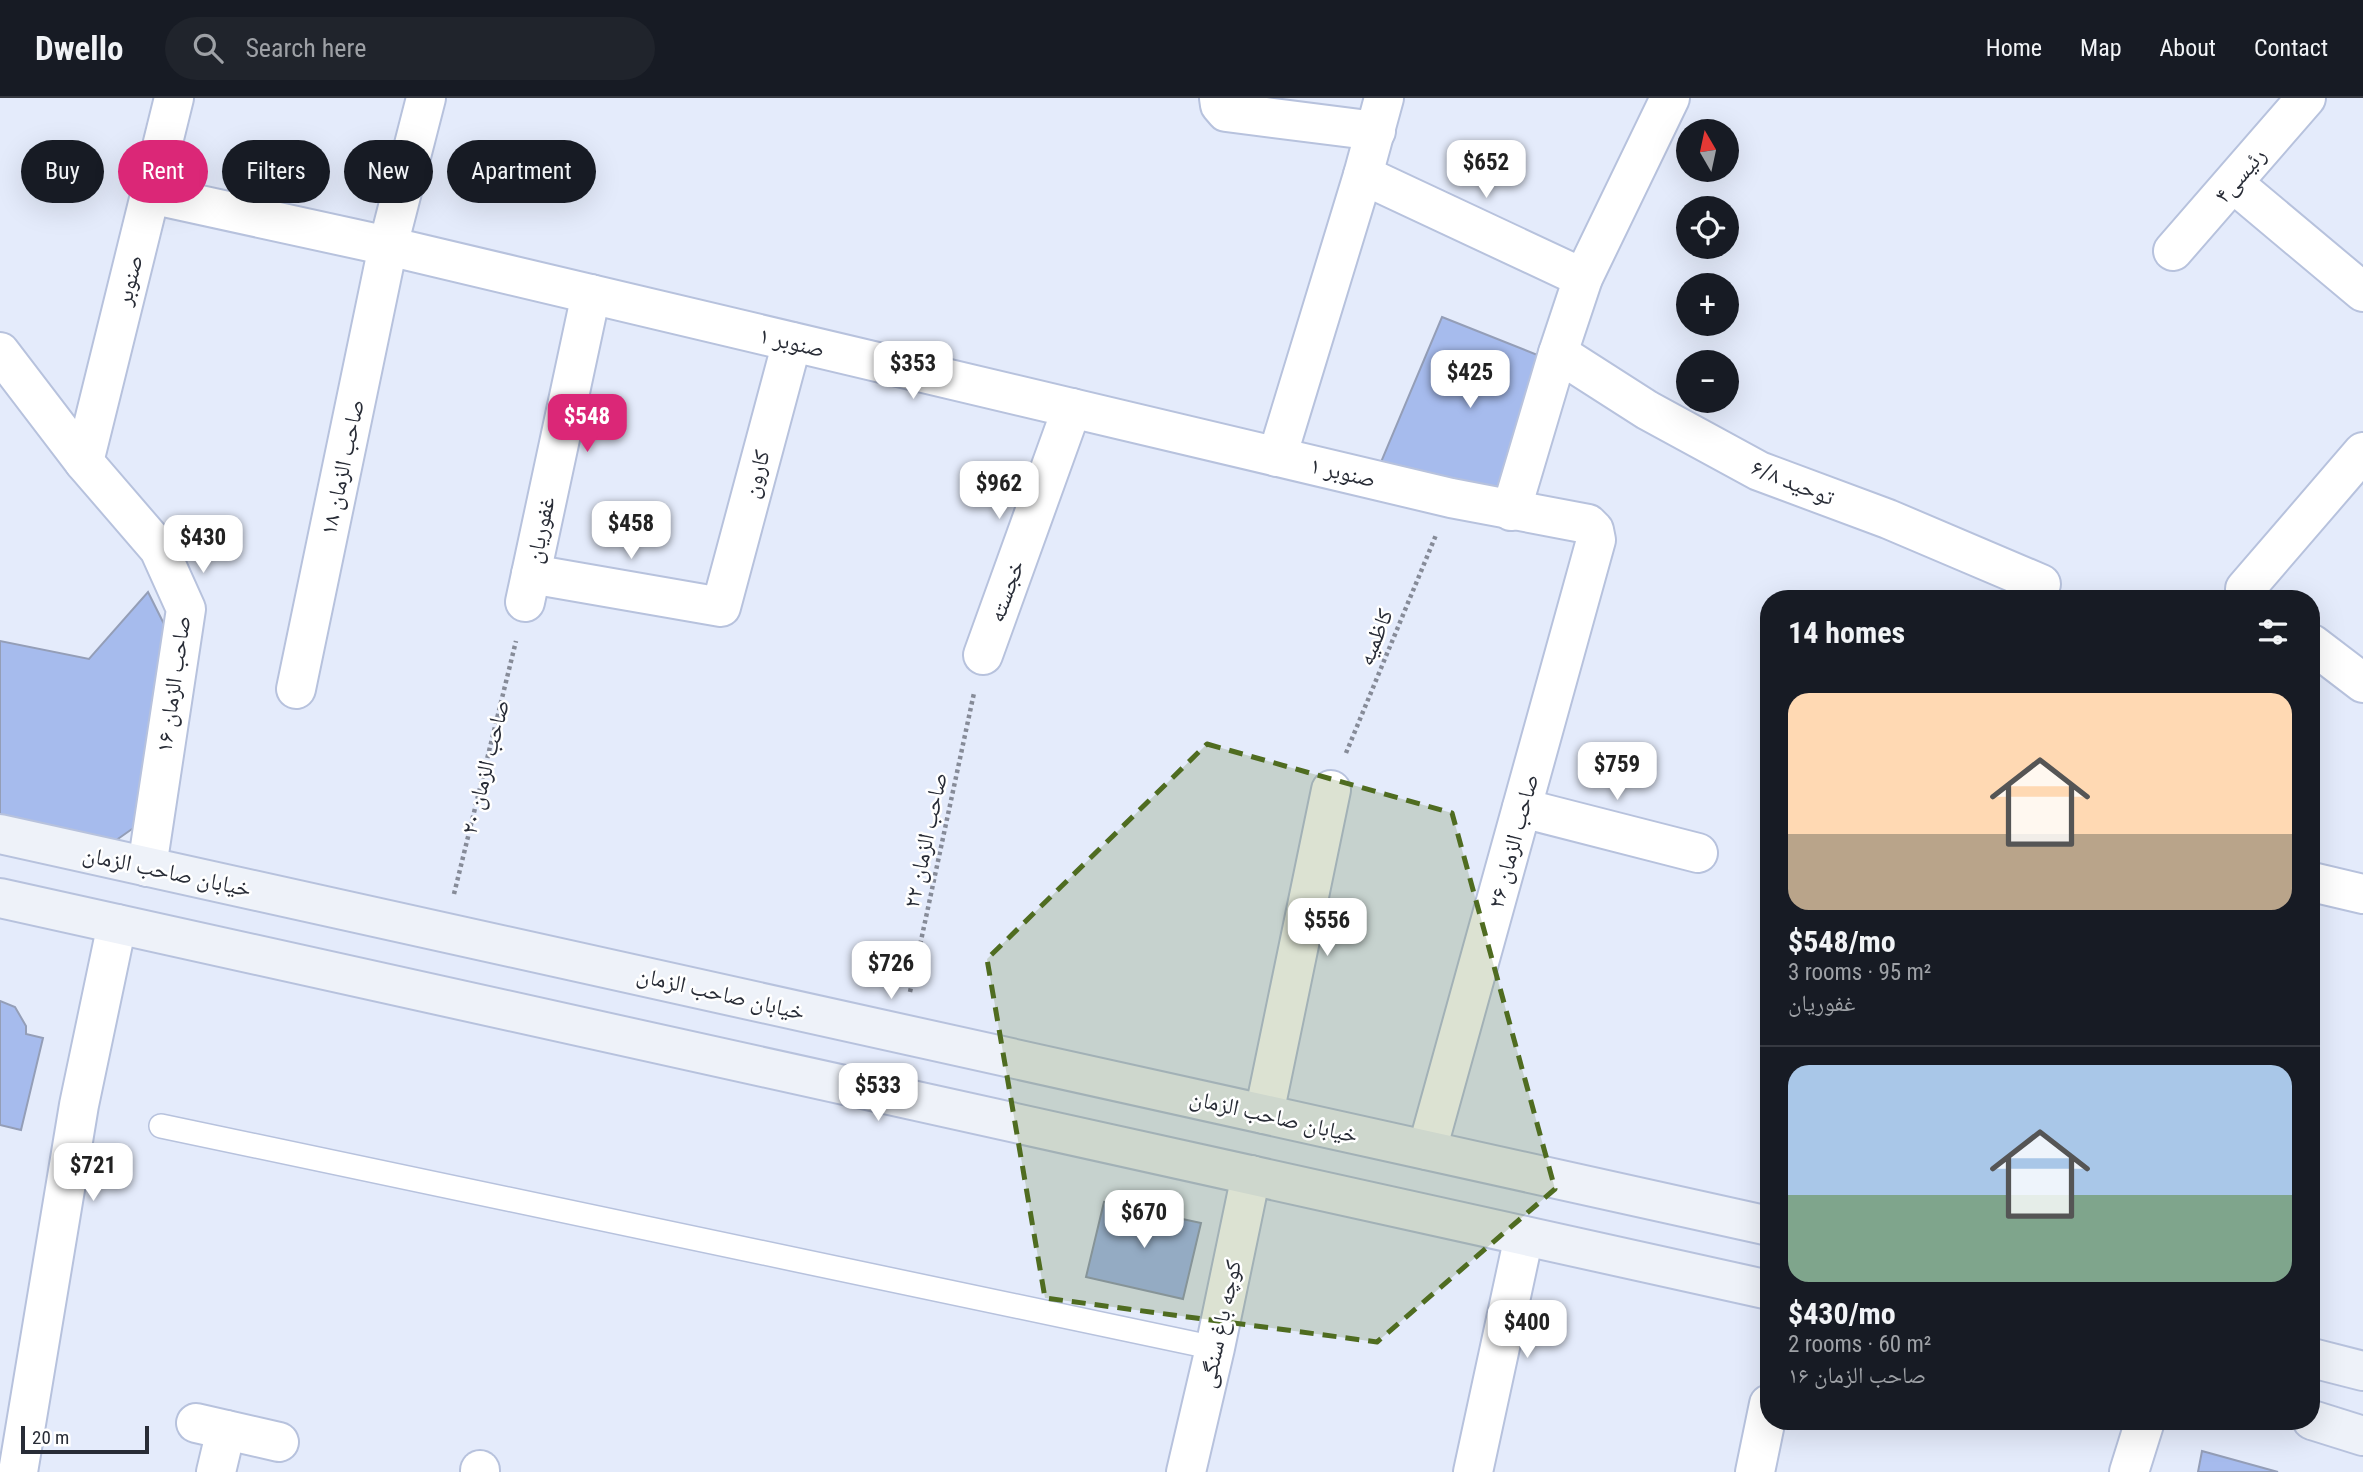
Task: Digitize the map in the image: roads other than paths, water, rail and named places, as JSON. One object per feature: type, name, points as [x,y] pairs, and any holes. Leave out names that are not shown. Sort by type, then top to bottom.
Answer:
[{"type":"main road","name":"خیابان صاحب الزمان","points":[[0,834],[1760,1224]]},
{"type":"main road","points":[[0,898],[1760,1288]]},
{"type":"main road","points":[[2320,1360],[2363,1371]]},
{"type":"main road","points":[[2320,1423],[2363,1436]]},
{"type":"street","name":"صنوبر","points":[[164,140],[174,98]]},
{"type":"street","name":"صاحب الزمان ۱۸","points":[[296,689],[388,246],[426,98]]},
{"type":"street","points":[[1219,98],[1220,105],[1226,112],[1380,115],[1277,457]]},
{"type":"street","points":[[1511,511],[1583,278],[1670,98]]},
{"type":"street","name":"رئیسی۴","points":[[2173,251],[2306,98]]},
{"type":"street","points":[[1363,175],[1583,278]]},
{"type":"street","points":[[2232,183],[2363,292]]},
{"type":"street","name":"صنوبر","points":[[84,462],[148,203]]},
{"type":"street","name":"صنوبر ۱","points":[[191,203],[388,246],[1451,498],[1588,524],[1594,530]]},
{"type":"street","name":"غفوریان","points":[[591,294],[528,588],[722,607]]},
{"type":"street","name":"کارون","points":[[722,607],[792,342]]},
{"type":"street","name":"صاحب الزمان ۱۶","points":[[0,352],[84,462],[159,549],[186,609],[147,867]]},
{"type":"street","name":"توحید ۶/۸","points":[[1558,353],[1647,410],[1759,471],[1888,519],[2041,584]]},
{"type":"street","name":"خجسته","points":[[983,654],[1072,408]]},
{"type":"street","points":[[2245,590],[2363,452]]},
{"type":"street","name":"صاحب الزمان ۲۶","points":[[1427,1150],[1596,540],[1594,530]]},
{"type":"street","points":[[2320,650],[2363,683]]},
{"type":"street","points":[[1264,1114],[1331,790]]},
{"type":"street","points":[[1522,808],[1698,853]]},
{"type":"street","points":[[2320,884],[2363,894]]},
{"type":"street","points":[[18,1472],[79,1105],[117,924]]},
{"type":"street","name":"کوچه باغ سنگی","points":[[1186,1472],[1251,1175]]},
{"type":"street","points":[[1473,1472],[1524,1236]]},
{"type":"street","points":[[216,1472],[211,1426],[279,1443]]},
{"type":"street","points":[[1755,1472],[1764,1430]]},
{"type":"street","points":[[2129,1472],[2142,1430]]},
{"type":"lane","points":[[161,1126],[1215,1348]]}]
